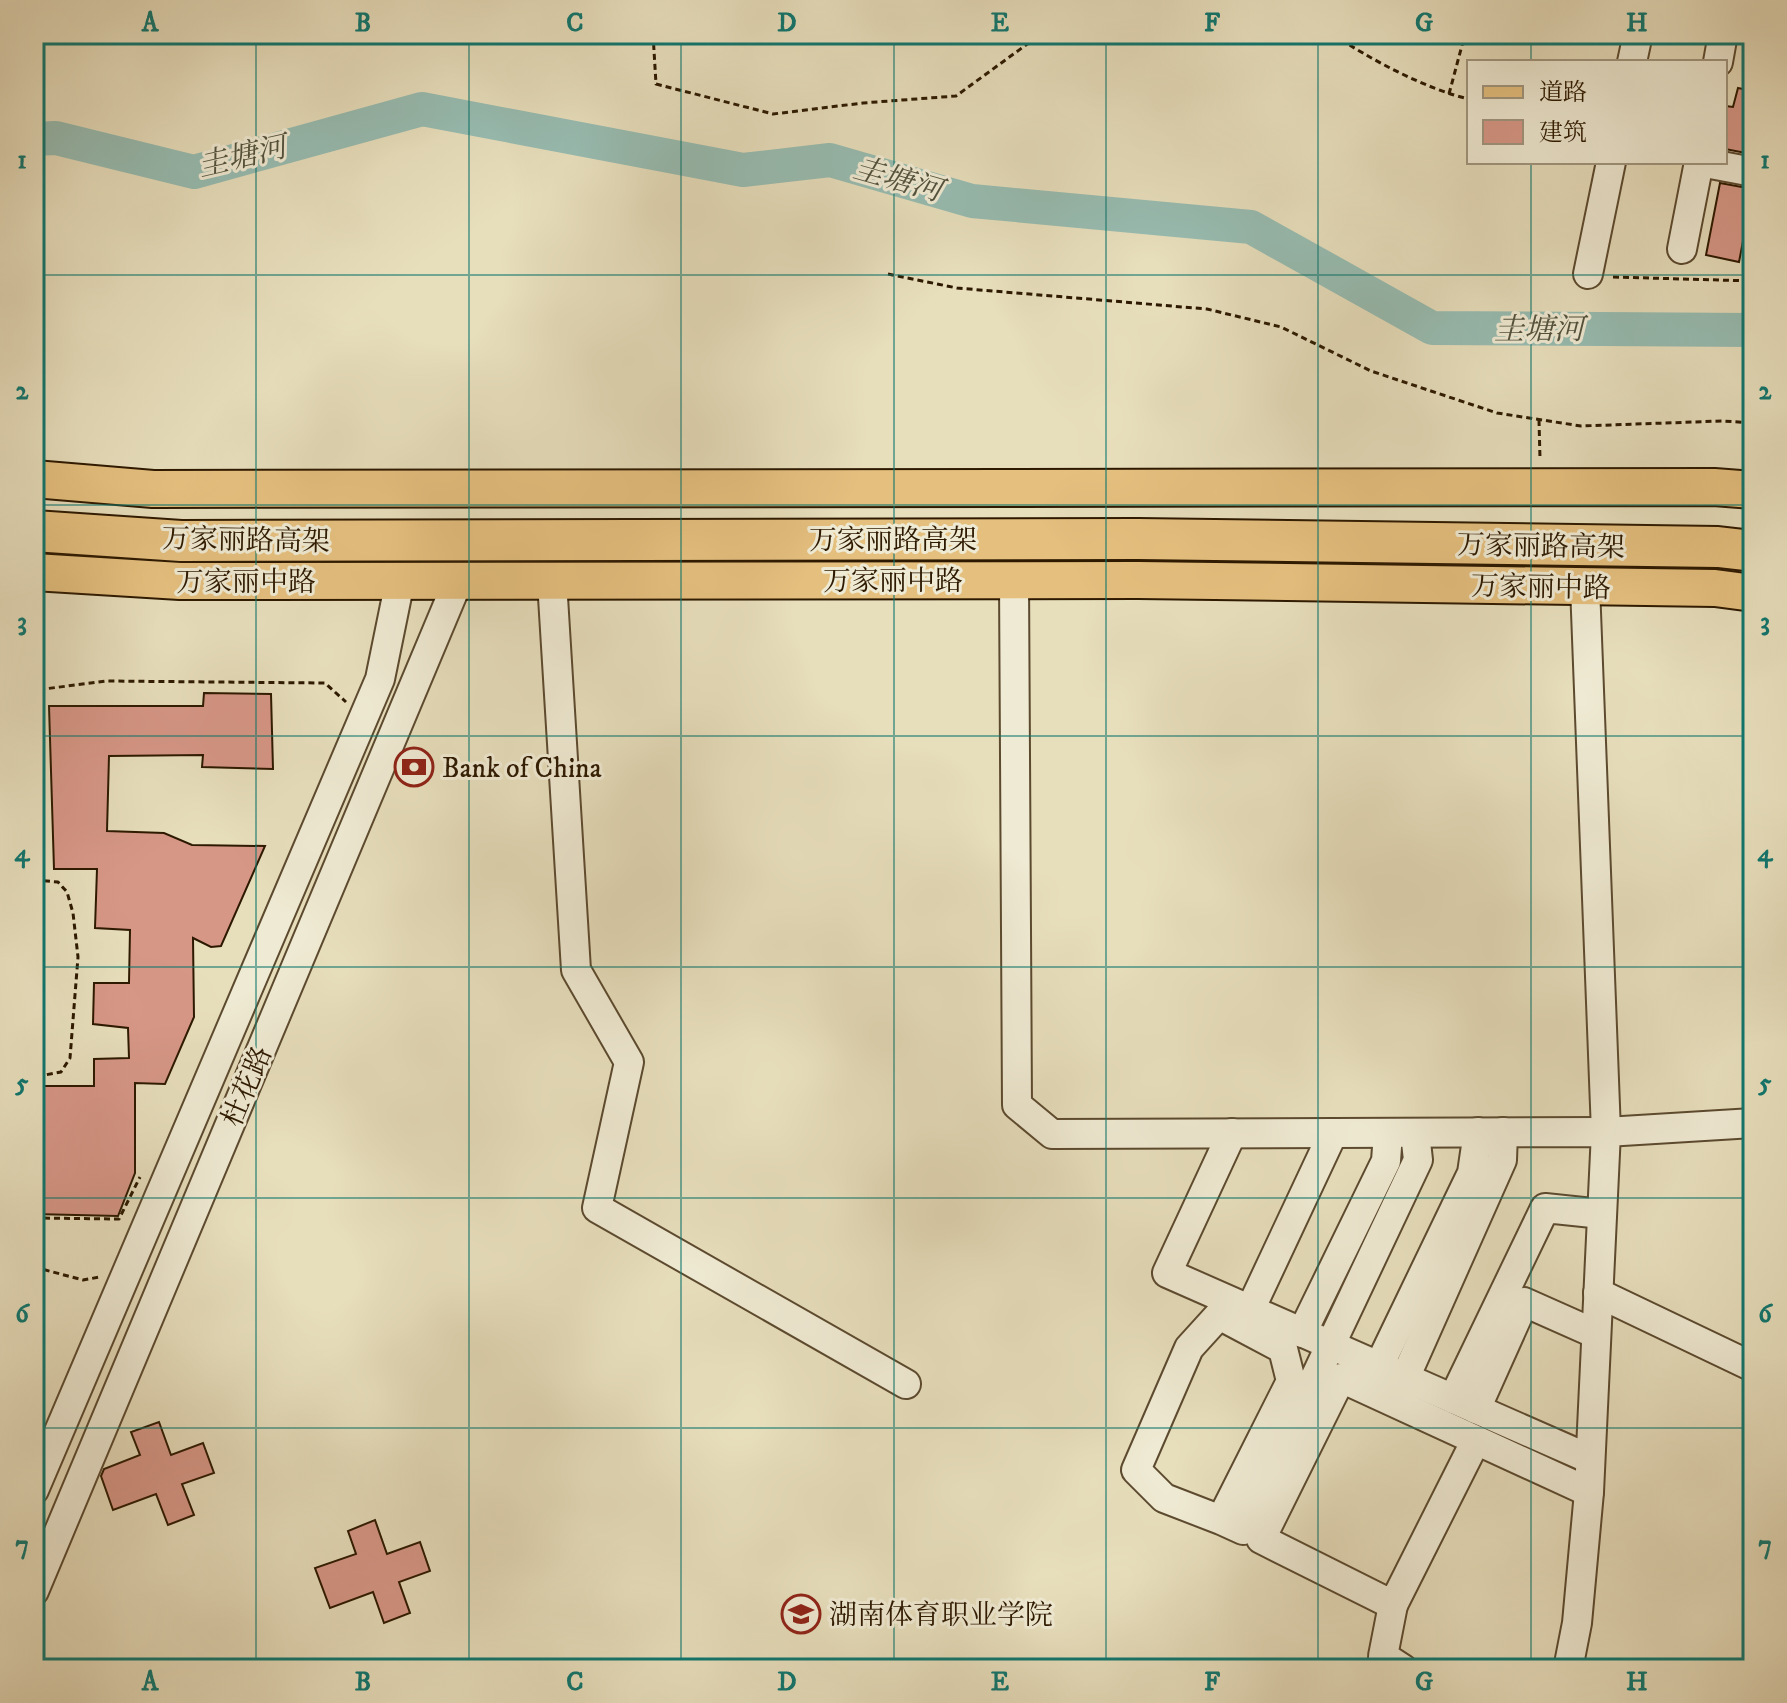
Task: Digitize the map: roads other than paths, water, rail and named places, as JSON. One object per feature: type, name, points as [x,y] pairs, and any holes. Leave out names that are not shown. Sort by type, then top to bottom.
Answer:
[{"type":"highway","name":"万家丽路高架","points":[[34,504],[182,514],[1139,512],[1704,520],[1753,524]]},
{"type":"highway","name":"万家丽路高架","points":[[34,531],[181,541],[1138,539],[1718,547],[1753,551]]},
{"type":"main road","points":[[34,479],[153,489],[1714,487],[1753,490]]},
{"type":"main road","name":"万家丽中路","points":[[34,572],[180,581],[1014,580],[1715,588],[1753,593]]},
{"type":"street","points":[[1632,60],[1638,34]]},
{"type":"street","points":[[1718,60],[1723,34]]},
{"type":"street","points":[[1588,274],[1611,164]]},
{"type":"street","points":[[1682,249],[1699,164]]},
{"type":"street","points":[[1710,164],[1753,172]]},
{"type":"street","points":[[1014,580],[1017,1105],[1052,1134],[1606,1132],[1753,1123]]},
{"type":"street","name":"杜花路","points":[[34,1490],[380,679],[400,581]]},
{"type":"street","name":"杜花路","points":[[34,1591],[458,581]]},
{"type":"street","points":[[552,581],[576,970],[629,1062],[597,1208],[906,1384]]},
{"type":"street","points":[[1568,1669],[1577,1623],[1589,1492],[1606,1132],[1585,586]]},
{"type":"street","points":[[1379,1366],[1490,1132]]},
{"type":"street","points":[[1405,1378],[1502,1160],[1490,1132]]},
{"type":"street","points":[[1232,1133],[1167,1273],[1590,1459]]},
{"type":"street","points":[[1250,1310],[1333,1133]]},
{"type":"street","points":[[1302,1333],[1402,1133]]},
{"type":"street","points":[[1241,1530],[1418,1160],[1402,1133]]},
{"type":"street","points":[[1464,1404],[1514,1298],[1545,1208],[1602,1214]]},
{"type":"street","points":[[1598,1293],[1753,1367]]},
{"type":"street","points":[[1514,1298],[1596,1334]]},
{"type":"street","points":[[1241,1530],[1291,1381],[1283,1349],[1219,1315],[1189,1348],[1136,1470],[1164,1498],[1241,1530],[1393,1605]]},
{"type":"street","points":[[1241,1530],[1341,1378],[1589,1492]]},
{"type":"street","points":[[1403,1669],[1383,1656],[1393,1605],[1476,1440]]},
{"type":"waterway","name":"圭塘河","points":[[34,139],[56,138],[194,172],[422,109],[743,170],[830,160],[972,201],[1251,227],[1432,328],[1753,330]]},
{"type":"place","name":"Bank of China","points":[[414,767]]},
{"type":"place","name":"湖南体育职业学院","points":[[801,1614]]}]
